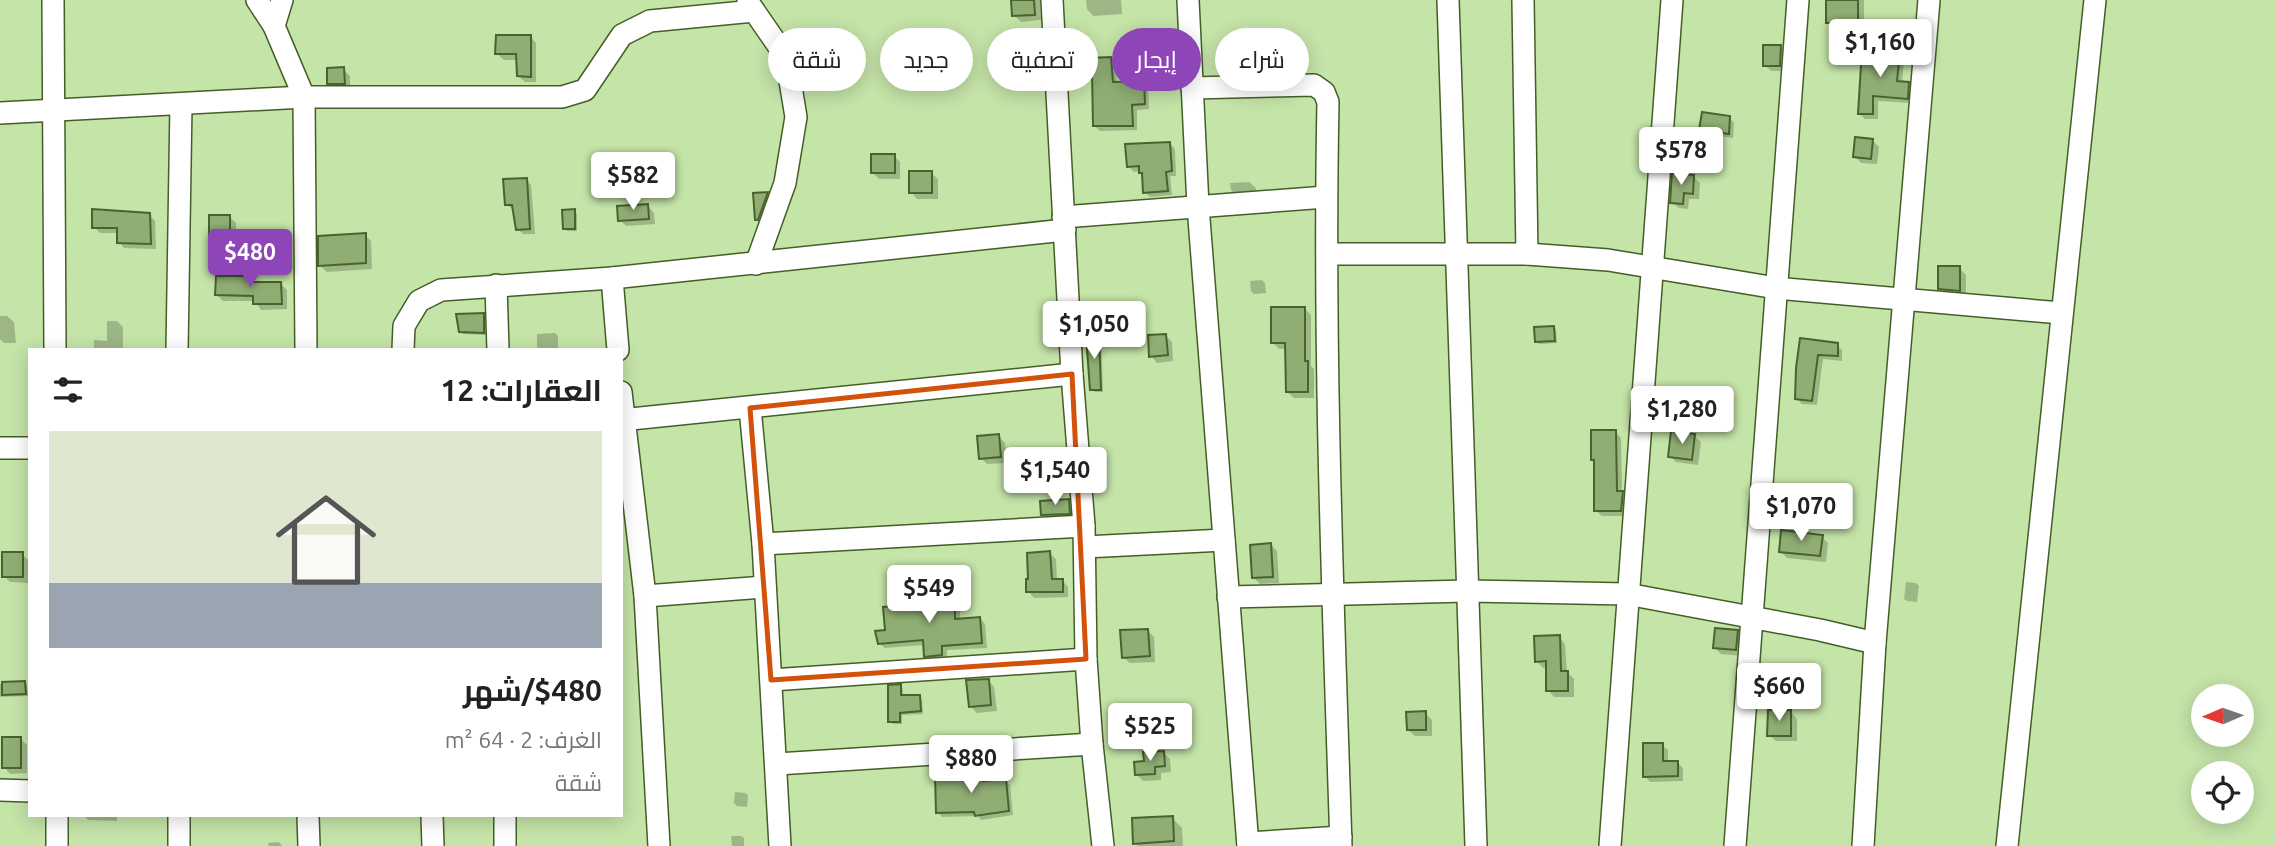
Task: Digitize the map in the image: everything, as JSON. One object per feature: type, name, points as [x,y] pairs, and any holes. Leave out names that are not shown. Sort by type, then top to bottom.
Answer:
[{"type":"street","points":[[53,0],[55,348]]},
{"type":"street","points":[[257,0],[274,26],[304,97],[306,348]]},
{"type":"street","points":[[274,26],[282,0]]},
{"type":"street","points":[[1052,0],[1072,374],[1084,536],[1086,659],[1103,846]]},
{"type":"street","points":[[1188,0],[1189,28]]},
{"type":"street","points":[[1448,0],[1459,256],[1466,591],[1476,846]]},
{"type":"street","points":[[1523,0],[1527,254]]},
{"type":"street","points":[[1610,846],[1672,0]]},
{"type":"street","points":[[1735,846],[1798,0]]},
{"type":"street","points":[[1863,846],[1875,643],[1929,0]]},
{"type":"street","points":[[2007,846],[2095,0]]},
{"type":"street","points":[[0,113],[304,97],[562,97],[585,89],[622,35],[650,21],[750,6],[786,57],[796,117],[785,183],[756,264]]},
{"type":"street","points":[[1192,91],[1198,206],[1248,844],[1341,841],[1333,594],[1327,254],[1328,102],[1325,92],[1314,85],[1201,88]]},
{"type":"street","points":[[177,348],[181,104]]},
{"type":"street","points":[[403,348],[404,326],[419,301],[441,290],[612,278],[756,264],[1198,206],[1326,197]]},
{"type":"street","points":[[1327,254],[1527,254],[1608,260],[1776,288],[2061,313]]},
{"type":"street","points":[[612,278],[618,348]]},
{"type":"street","points":[[496,285],[498,348]]},
{"type":"street","points":[[623,420],[1072,374]]},
{"type":"street","points":[[750,408],[763,544],[780,846]]},
{"type":"street","points":[[623,428],[645,596],[659,846]]},
{"type":"street","points":[[0,447],[28,448]]},
{"type":"street","points":[[763,544],[1084,536],[1224,540]]},
{"type":"street","points":[[645,596],[765,587]]},
{"type":"street","points":[[1228,597],[1466,591],[1627,594],[1875,643]]},
{"type":"street","points":[[771,680],[1086,659]]},
{"type":"street","points":[[777,764],[1092,744]]},
{"type":"street","points":[[0,790],[28,791]]},
{"type":"street","points":[[57,817],[57,846]]},
{"type":"street","points":[[179,817],[179,846]]},
{"type":"street","points":[[308,817],[309,846]]},
{"type":"street","points":[[432,817],[433,846]]},
{"type":"street","points":[[505,817],[505,846]]},
{"type":"highlighted area","points":[[1072,374],[1086,659],[771,680],[750,408]]},
{"type":"building","points":[[1011,0],[1034,0],[1035,15],[1012,16]]},
{"type":"building","points":[[1826,0],[1858,0],[1858,23],[1826,23]]},
{"type":"building","points":[[496,35],[531,35],[531,77],[517,76],[516,54],[495,54]]},
{"type":"building","points":[[1763,45],[1781,45],[1780,66],[1763,66]]},
{"type":"building","points":[[1862,49],[1900,53],[1897,81],[1909,82],[1908,99],[1873,96],[1873,114],[1858,114]]},
{"type":"building","points":[[1111,57],[1112,91],[1144,91],[1145,104],[1132,105],[1133,126],[1093,126],[1092,91],[1098,91],[1098,58]]},
{"type":"building","points":[[344,67],[345,84],[327,84],[327,68]]},
{"type":"building","points":[[1702,112],[1730,116],[1729,134],[1699,130]]},
{"type":"building","points":[[1855,137],[1873,139],[1871,159],[1853,157]]},
{"type":"building","points":[[1170,142],[1172,171],[1166,172],[1168,191],[1143,193],[1139,166],[1127,167],[1125,144]]},
{"type":"building","points":[[871,154],[895,154],[895,173],[871,173]]},
{"type":"building","points":[[909,171],[932,171],[932,193],[909,193]]},
{"type":"building","points":[[1672,173],[1694,175],[1693,194],[1684,193],[1683,204],[1670,203]]},
{"type":"building","points":[[527,178],[530,229],[516,230],[512,205],[505,205],[503,179]]},
{"type":"building","points":[[768,192],[758,220],[755,220],[753,193]]},
{"type":"building","points":[[648,204],[649,219],[618,221],[617,206]]},
{"type":"building","points":[[92,209],[150,213],[151,244],[117,243],[117,228],[92,228]]},
{"type":"building","points":[[575,209],[575,229],[563,229],[562,210]]},
{"type":"building","points":[[209,215],[230,215],[230,235],[209,235]]},
{"type":"building","points":[[366,233],[366,263],[318,266],[318,236]]},
{"type":"building","points":[[1938,266],[1960,266],[1960,291],[1938,289]]},
{"type":"building","points":[[216,276],[251,276],[251,282],[281,282],[282,304],[253,304],[253,296],[215,295]]},
{"type":"building","points":[[1271,307],[1305,307],[1308,392],[1286,392],[1285,343],[1271,343]]},
{"type":"building","points":[[484,313],[484,333],[459,332],[456,314]]},
{"type":"building","points":[[1554,326],[1555,341],[1535,342],[1534,327]]},
{"type":"building","points":[[1099,334],[1101,390],[1090,390],[1086,335]]},
{"type":"building","points":[[1166,334],[1168,355],[1149,357],[1148,335]]},
{"type":"building","points":[[1800,338],[1838,343],[1838,356],[1818,355],[1812,401],[1795,399]]},
{"type":"building","points":[[1591,430],[1616,430],[1617,491],[1623,491],[1621,511],[1594,511]]},
{"type":"building","points":[[1671,431],[1695,434],[1692,460],[1668,457]]},
{"type":"building","points":[[999,434],[1001,457],[979,459],[977,436]]},
{"type":"building","points":[[1069,499],[1070,514],[1041,515],[1040,501]]},
{"type":"building","points":[[1781,530],[1823,535],[1820,556],[1779,552]]},
{"type":"building","points":[[1271,543],[1273,577],[1252,578],[1250,545]]},
{"type":"building","points":[[1050,551],[1052,579],[1063,579],[1063,592],[1026,592],[1027,553]]},
{"type":"building","points":[[2,552],[23,552],[23,577],[2,577]]},
{"type":"building","points":[[955,597],[955,619],[980,617],[982,643],[942,646],[942,655],[924,657],[923,640],[878,644],[875,631],[885,630],[883,607],[908,605],[907,600]]},
{"type":"building","points":[[1715,628],[1738,630],[1736,650],[1713,648]]},
{"type":"building","points":[[1148,629],[1150,656],[1122,658],[1120,630]]},
{"type":"building","points":[[1560,635],[1561,671],[1568,671],[1568,691],[1546,691],[1546,661],[1535,662],[1534,636]]},
{"type":"building","points":[[989,679],[991,705],[969,707],[966,680]]},
{"type":"building","points":[[25,681],[26,694],[2,695],[2,682]]},
{"type":"building","points":[[901,684],[901,695],[920,695],[921,711],[900,713],[900,722],[888,722],[888,685]]},
{"type":"building","points":[[1768,710],[1791,710],[1791,736],[1767,736]]},
{"type":"building","points":[[1426,711],[1426,730],[1407,730],[1406,712]]},
{"type":"building","points":[[2,737],[21,737],[21,768],[2,768]]},
{"type":"building","points":[[1643,743],[1663,743],[1663,761],[1678,761],[1678,776],[1643,777]]},
{"type":"building","points":[[1164,751],[1165,766],[1155,767],[1155,774],[1135,775],[1134,762],[1144,761],[1143,752]]},
{"type":"building","points":[[935,775],[957,775],[957,778],[982,776],[983,781],[1006,779],[1009,811],[975,816],[974,812],[936,813]]},
{"type":"building","points":[[1173,816],[1174,841],[1133,844],[1132,818]]}]
